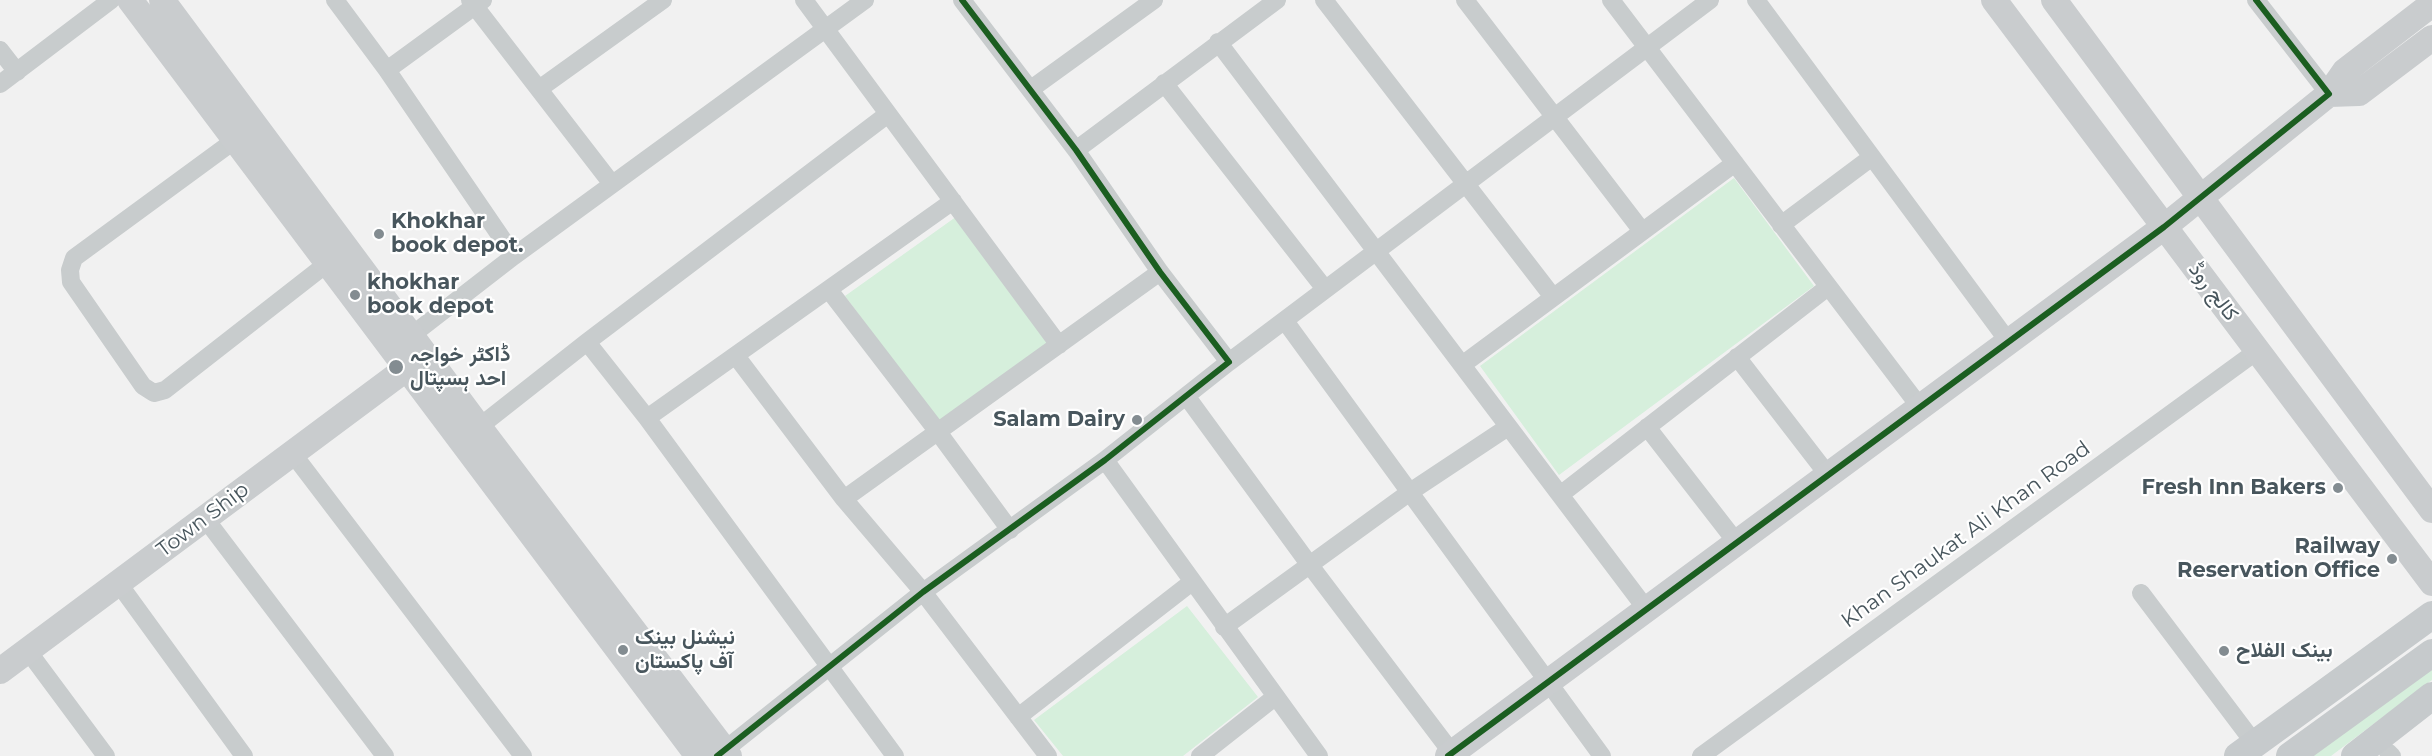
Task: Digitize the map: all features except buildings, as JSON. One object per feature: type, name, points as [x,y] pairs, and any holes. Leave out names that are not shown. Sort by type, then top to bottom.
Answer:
[{"type":"main road","points":[[130,0],[698,756]]},
{"type":"main road","points":[[162,0],[724,754]]},
{"type":"main road","name":"کالج روڈ","points":[[1994,0],[2384,517],[2432,584]]},
{"type":"main road","points":[[2054,0],[2432,510]]},
{"type":"main road","points":[[1450,755],[2164,227],[2329,94],[2345,71],[2432,4]]},
{"type":"main road","points":[[2329,94],[2359,93],[2432,38]]},
{"type":"main road","name":"Town Ship","points":[[0,671],[407,368]]},
{"type":"main road","points":[[2246,750],[2432,615]]},
{"type":"main road","points":[[2290,756],[2432,653]]},
{"type":"main road","points":[[2355,756],[2432,696]]},
{"type":"main road","points":[[2388,755],[2432,718]]},
{"type":"street","points":[[0,84],[111,0]]},
{"type":"street","points":[[334,0],[387,70],[514,256]]},
{"type":"street","points":[[539,89],[663,0]]},
{"type":"street","points":[[804,0],[1059,345]]},
{"type":"street","points":[[412,335],[514,256],[865,0]]},
{"type":"street","points":[[962,0],[1031,88],[1160,272],[1229,362]]},
{"type":"street","points":[[1031,88],[1154,0]]},
{"type":"street","points":[[1076,150],[1276,0]]},
{"type":"street","points":[[1324,0],[1553,297]]},
{"type":"street","points":[[1466,0],[1642,231]]},
{"type":"street","points":[[1611,0],[1920,407]]},
{"type":"street","points":[[724,754],[828,666],[923,592],[1105,460],[1325,289],[1710,0]]},
{"type":"street","points":[[1756,0],[2008,341]]},
{"type":"street","points":[[2256,0],[2329,94]]},
{"type":"street","points":[[387,70],[476,2],[612,184]]},
{"type":"street","points":[[1218,42],[1647,610]]},
{"type":"street","points":[[0,50],[16,72]]},
{"type":"street","points":[[1164,83],[1325,289]]},
{"type":"street","points":[[479,427],[587,342],[888,114]]},
{"type":"street","points":[[235,140],[74,258],[70,270],[70,282],[143,386],[154,393],[165,390],[328,262]]},
{"type":"street","points":[[1781,225],[1872,157]]},
{"type":"street","points":[[1462,365],[1735,163]]},
{"type":"street","points":[[647,418],[952,201]]},
{"type":"street","points":[[844,499],[1160,272]]},
{"type":"street","points":[[1560,495],[1828,286]]},
{"type":"street","points":[[829,290],[1010,530]]},
{"type":"street","points":[[1285,321],[1602,756]]},
{"type":"street","points":[[587,342],[647,418],[895,756]]},
{"type":"street","name":"Khan Shaukat Ali Khan Road","points":[[1701,756],[2257,351]]},
{"type":"street","points":[[736,356],[844,499],[923,592],[1048,756]]},
{"type":"street","points":[[1737,357],[1827,475]]},
{"type":"street","points":[[1187,397],[1450,755]]},
{"type":"street","points":[[1224,627],[1410,492],[1508,427]]},
{"type":"street","points":[[1647,427],[1737,543]]},
{"type":"street","points":[[293,454],[523,756]]},
{"type":"street","points":[[1105,460],[1319,756]]},
{"type":"street","points":[[204,517],[385,756]]},
{"type":"street","points":[[1018,717],[1192,582]]},
{"type":"street","points":[[119,584],[244,756]]},
{"type":"street","points":[[2141,593],[2246,750]]},
{"type":"street","points":[[28,651],[106,756]]},
{"type":"street","points":[[1200,756],[1275,697]]},
{"type":"green space","points":[[1734,178],[1814,286],[1559,475],[1480,366]]},
{"type":"green space","points":[[960,214],[1052,343],[941,425],[845,296]]},
{"type":"green space","points":[[1187,606],[1258,697],[1183,756],[1063,756],[1034,720]]},
{"type":"green space","points":[[2432,644],[2432,680],[2331,756],[2286,756]]},
{"type":"cycle path","points":[[717,756],[923,592],[1105,460],[1229,362],[1160,272],[1076,150],[962,0]]},
{"type":"cycle path","points":[[1448,756],[2164,227],[2329,94],[2256,0]]},
{"type":"place","name":"Khokhar book depot.","points":[[379,234]]},
{"type":"place","name":"khokhar book depot","points":[[355,295]]},
{"type":"place","name":"ڈاکٹر خواجہ احد ہسپتال","points":[[396,367]]},
{"type":"place","name":"Salam Dairy","points":[[1137,420]]},
{"type":"place","name":"Fresh Inn Bakers","points":[[2338,488]]},
{"type":"place","name":"Railway Reservation Office","points":[[2392,559]]},
{"type":"place","name":"نیشنل بینک آف پاکستان","points":[[623,650]]},
{"type":"place","name":"بینک الفلاح","points":[[2224,651]]}]
